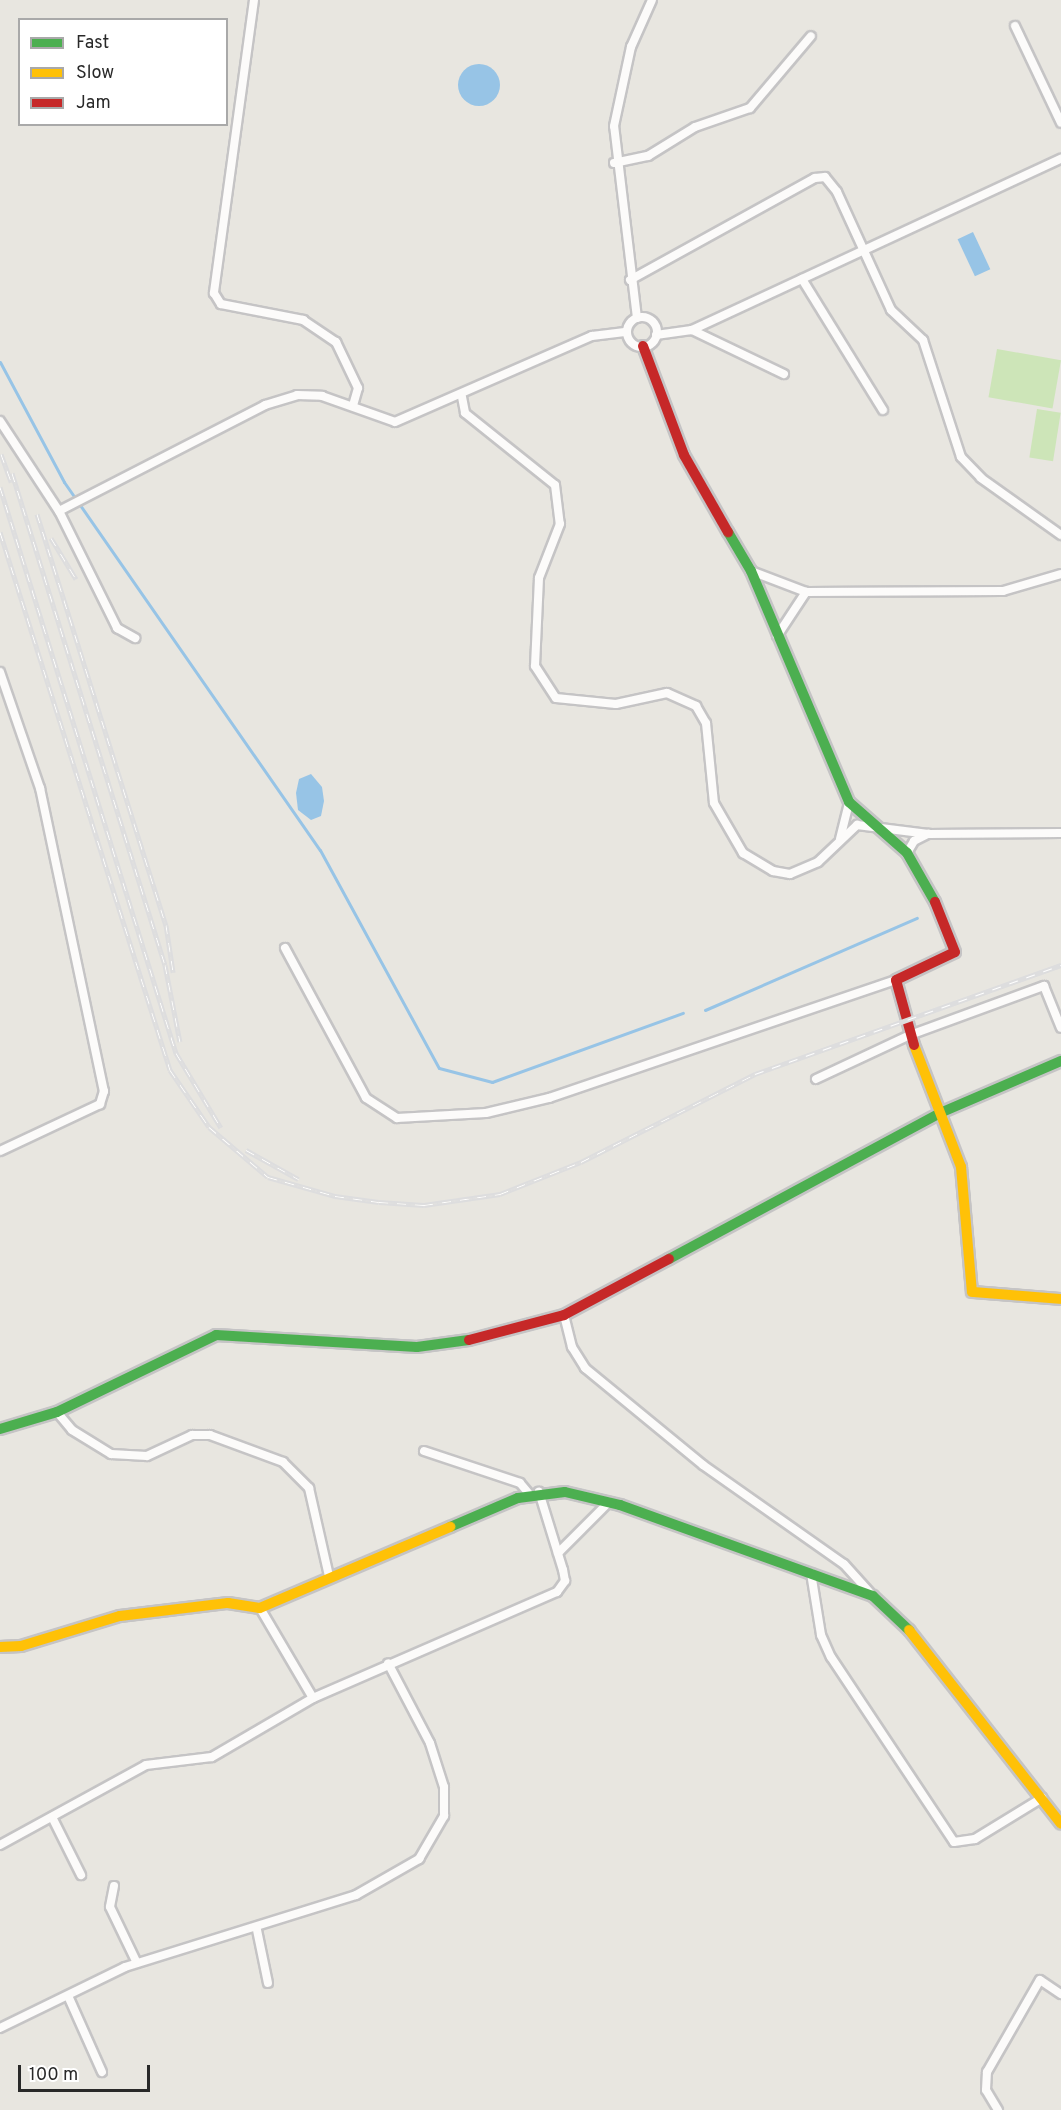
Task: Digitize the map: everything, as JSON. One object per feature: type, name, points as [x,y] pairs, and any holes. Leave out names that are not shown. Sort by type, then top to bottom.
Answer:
[{"type":"street","points":[[254,0],[214,293],[220,304],[303,320],[336,342],[358,388],[353,405]]},
{"type":"street","points":[[59,511],[265,405],[297,395],[353,405],[395,422],[462,397],[592,336],[627,332],[637,318],[614,163],[622,80],[652,0]]},
{"type":"street","points":[[1015,26],[1061,123]]},
{"type":"street","points":[[614,163],[648,156],[715,118],[750,108],[811,36]]},
{"type":"street","points":[[643,346],[656,334],[692,330],[1061,159]]},
{"type":"street","points":[[630,280],[815,178],[833,183],[862,252],[891,310],[912,325],[933,359],[945,421],[961,457],[1061,535]]},
{"type":"street","points":[[802,279],[883,410]]},
{"type":"street","points":[[637,318],[651,321],[656,334]]},
{"type":"street","points":[[692,330],[784,374]]},
{"type":"street","points":[[627,332],[632,343],[643,346]]},
{"type":"street","points":[[285,948],[366,1098],[397,1118],[486,1113],[549,1098],[897,980],[955,952],[937,901],[907,853],[849,802],[776,638],[752,571],[684,455],[643,346]]},
{"type":"street","points":[[462,397],[465,412],[555,485],[560,524],[539,578],[535,666],[542,683],[556,698],[574,704],[616,704],[667,693],[696,706],[706,723],[714,803],[743,853],[759,866],[790,874],[804,869],[857,825],[928,834],[1061,833]]},
{"type":"street","points":[[0,420],[59,511],[117,628],[135,638]]},
{"type":"street","points":[[752,571],[806,592],[1003,591],[1061,574]]},
{"type":"street","points":[[776,638],[806,592]]},
{"type":"street","points":[[0,672],[40,788],[104,1090],[100,1104],[0,1151]]},
{"type":"street","points":[[840,839],[849,802]]},
{"type":"street","points":[[907,853],[928,834]]},
{"type":"street","points":[[897,980],[910,1035],[961,1167],[972,1292],[1061,1299]]},
{"type":"street","points":[[816,1079],[910,1035],[1044,986],[1061,1028]]},
{"type":"street","points":[[0,1429],[57,1412],[216,1335],[417,1347],[485,1338],[564,1315],[940,1113],[1061,1061]]},
{"type":"street","points":[[564,1315],[572,1347],[585,1368],[703,1465],[844,1564],[873,1596],[915,1636],[1061,1824]]},
{"type":"street","points":[[57,1412],[72,1430],[111,1454],[147,1456],[192,1435],[210,1435],[283,1462],[309,1488],[329,1576]]},
{"type":"street","points":[[424,1451],[520,1483],[535,1493],[609,1502],[873,1596]]},
{"type":"street","points":[[0,1647],[21,1646],[120,1616],[228,1603],[260,1608],[329,1576],[535,1493]]},
{"type":"street","points":[[0,1845],[146,1765],[212,1757],[313,1698],[388,1663],[557,1592],[566,1581],[558,1552],[535,1493]]},
{"type":"street","points":[[558,1552],[609,1502]]},
{"type":"street","points":[[811,1573],[821,1635],[831,1657],[954,1842],[975,1839],[1042,1798]]},
{"type":"street","points":[[260,1608],[313,1698]]},
{"type":"street","points":[[0,2028],[69,1998],[137,1963],[257,1930],[398,1874],[433,1841],[444,1816],[444,1787],[430,1743],[388,1663]]},
{"type":"street","points":[[51,1817],[81,1875]]},
{"type":"street","points":[[114,1886],[110,1907],[137,1963]]},
{"type":"street","points":[[257,1930],[268,1983]]},
{"type":"street","points":[[998,2110],[986,2090],[987,2072],[1040,1980],[1061,1994]]},
{"type":"street","points":[[69,1998],[102,2072]]},
{"type":"green space","points":[[997,349],[1061,360],[1053,409],[988,397]]},
{"type":"green space","points":[[1037,409],[1061,413],[1053,461],[1029,457]]},
{"type":"water","points":[[479,64],[494,70],[500,85],[494,100],[479,106],[464,100],[458,85],[464,70]]},
{"type":"water","points":[[973,232],[990,269],[975,276],[958,239]]},
{"type":"water","points":[[311,774],[322,787],[324,801],[321,816],[311,820],[298,810],[296,793],[299,779]]},
{"type":"waterway","points":[[0,362],[64,482],[320,850],[439,1068],[492,1082],[683,1013]]},
{"type":"waterway","points":[[705,1010],[917,918]]},
{"type":"railway","points":[[1,454],[11,482]]},
{"type":"railway","points":[[12,473],[165,965],[180,1042]]},
{"type":"railway","points":[[0,487],[176,1053],[221,1128]]},
{"type":"railway","points":[[37,514],[166,925],[173,972]]},
{"type":"railway","points":[[0,532],[170,1070],[209,1127],[268,1177],[335,1196],[379,1202],[424,1205],[500,1194],[581,1162],[755,1074],[1061,965]]},
{"type":"railway","points":[[51,538],[76,579]]},
{"type":"railway","points":[[246,1150],[298,1179]]},
{"type":"traffic: fast","points":[[728,532],[751,571],[849,802],[907,853],[935,902]]},
{"type":"traffic: fast","points":[[669,1259],[940,1113],[1061,1061]]},
{"type":"traffic: fast","points":[[0,1429],[57,1412],[216,1335],[417,1347],[469,1340]]},
{"type":"traffic: fast","points":[[450,1527],[518,1498],[565,1492],[620,1505],[873,1596],[909,1630]]},
{"type":"traffic: slow","points":[[914,1045],[961,1167],[972,1292],[1061,1299]]},
{"type":"traffic: slow","points":[[0,1647],[21,1646],[120,1616],[228,1603],[260,1608],[450,1527]]},
{"type":"traffic: slow","points":[[909,1630],[1061,1824]]},
{"type":"traffic: jam","points":[[643,346],[684,455],[728,532]]},
{"type":"traffic: jam","points":[[914,1045],[896,980],[955,952],[935,902]]},
{"type":"traffic: jam","points":[[469,1340],[564,1315],[669,1259]]}]
